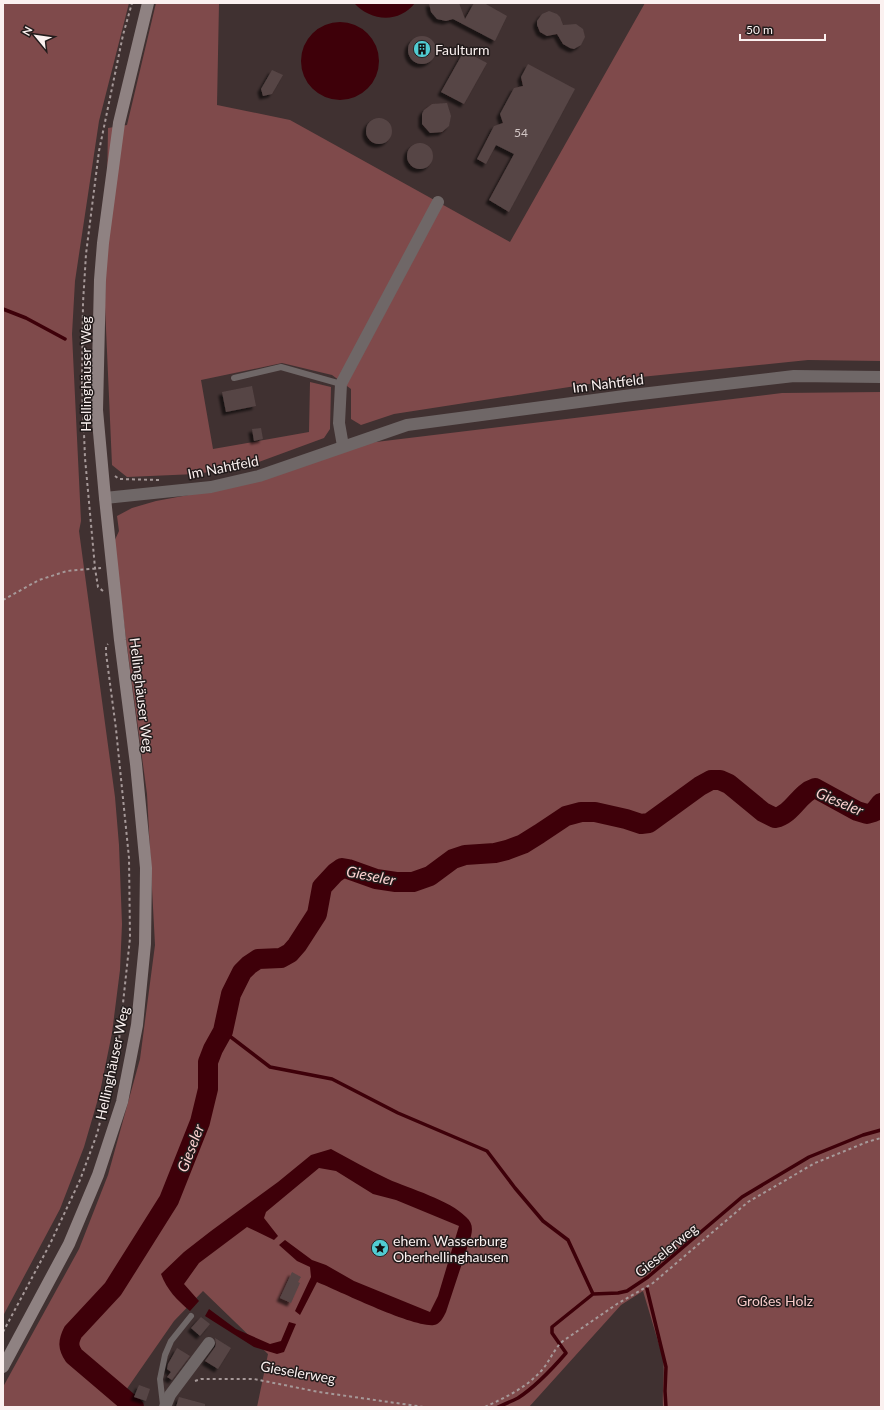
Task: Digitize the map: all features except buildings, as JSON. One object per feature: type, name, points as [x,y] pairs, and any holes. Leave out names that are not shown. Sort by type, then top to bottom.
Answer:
[{"type":"street","name":"Hellinghäuser Weg","points":[[3,1367],[69,1244],[98,1175],[122,1102],[138,1025],[145,944],[146,868],[136,764],[114,643],[115,592],[104,498],[98,410],[100,280],[103,243],[119,123],[148,3]]},
{"type":"street","points":[[343,446],[339,423],[341,384],[438,202]]},
{"type":"street","name":"Im Nahtfeld","points":[[104,498],[211,487],[259,476],[407,425],[624,396],[794,376],[881,378]]},
{"type":"street","points":[[164,1407],[170,1395],[209,1343]]},
{"type":"lane","points":[[234,378],[281,368],[341,384]]},
{"type":"lane","points":[[164,1407],[160,1379],[165,1355],[171,1341],[192,1316]]},
{"type":"path","points":[[113,473],[115,477],[119,479],[164,480]]},
{"type":"path","points":[[3,600],[39,580],[67,571],[103,567]]},
{"type":"path","points":[[3,1332],[50,1244],[80,1180],[97,1134],[118,1050],[130,938],[129,858],[116,729],[106,653],[106,646],[114,643]]},
{"type":"path","name":"Gieselerweg","points":[[485,1407],[515,1393],[542,1370],[556,1348],[564,1341],[617,1304],[653,1283],[748,1202],[815,1163],[867,1142],[881,1138]]},
{"type":"path","name":"Gieselerweg","points":[[194,1382],[201,1379],[254,1379],[318,1392],[424,1407]]},
{"type":"green space","points":[[3,3],[129,3],[99,121],[75,281],[72,334],[81,521],[79,531],[115,797],[119,845],[122,924],[120,970],[112,1033],[100,1092],[84,1147],[60,1209],[3,1316]]},
{"type":"green space","points":[[156,3],[219,3],[217,105],[290,120],[510,242],[645,3],[881,3],[881,361],[808,360],[621,379],[394,414],[361,425],[351,419],[351,389],[332,375],[282,363],[201,380],[213,449],[309,432],[310,382],[331,387],[330,429],[324,438],[248,466],[196,474],[127,477],[112,465],[105,306],[108,128],[127,125]]},
{"type":"green space","name":"Großes Holz","points":[[881,392],[881,1407],[663,1407],[663,1358],[643,1291],[621,1305],[529,1407],[257,1407],[268,1354],[203,1291],[174,1321],[124,1393],[140,1407],[3,1407],[3,1387],[79,1249],[108,1175],[140,1059],[155,945],[147,794],[114,542],[119,531],[117,516],[132,508],[156,501],[210,491],[343,446],[782,393]]},
{"type":"shaded area","points":[[354,3],[415,3],[401,14],[384,18],[368,14]]},
{"type":"shaded area","points":[[340,22],[355,25],[367,34],[376,46],[379,61],[376,76],[367,88],[355,97],[340,100],[325,97],[313,88],[304,76],[301,61],[304,46],[313,34],[325,25]]},
{"type":"shaded area","points":[[331,1149],[388,1179],[450,1205],[470,1221],[472,1228],[471,1236],[446,1312],[440,1322],[434,1325],[410,1321],[317,1282],[300,1315],[295,1311],[311,1277],[310,1267],[297,1261],[279,1245],[285,1240],[312,1260],[326,1265],[354,1281],[430,1312],[438,1296],[459,1226],[396,1200],[373,1194],[336,1171],[319,1168],[266,1212],[264,1218],[278,1236],[274,1240],[247,1227],[199,1263],[184,1284],[199,1301],[190,1311],[181,1303],[169,1290],[161,1274],[184,1252],[278,1182],[311,1155]]},
{"type":"shaded area","points":[[209,1309],[236,1329],[270,1344],[281,1341],[289,1322],[296,1324],[284,1352],[277,1354],[254,1347],[205,1316]]},
{"type":"waterway","points":[[3,309],[26,318],[65,339]]},
{"type":"waterway","name":"Gieseler","points":[[134,1407],[74,1356],[69,1344],[71,1336],[113,1289],[169,1200],[200,1122],[208,1089],[208,1062],[223,1031],[231,994],[242,972],[258,959],[281,958],[290,953],[297,945],[317,914],[322,887],[335,873],[342,868],[376,879],[396,882],[413,882],[430,876],[453,859],[465,855],[495,853],[523,844],[566,816],[581,812],[595,812],[641,824],[649,823],[700,786],[711,780],[720,780],[729,784],[763,812],[775,818],[787,812],[805,794],[815,788],[857,811],[867,814],[874,812],[881,803]]},
{"type":"waterway","points":[[223,1031],[270,1067],[332,1079],[398,1113],[487,1151],[515,1188],[543,1221],[568,1240],[593,1294],[552,1327],[552,1333],[566,1353],[550,1371],[531,1388],[518,1398],[498,1407]]},
{"type":"waterway","points":[[593,1294],[618,1293],[627,1291],[648,1277],[742,1197],[809,1157],[863,1135],[881,1130]]},
{"type":"waterway","points":[[647,1289],[666,1367],[666,1407]]},
{"type":"place","name":"Faulturm","points":[[422,49]]},
{"type":"place","name":"ehem. Wasserburg Oberhellinghausen","points":[[380,1248]]}]
